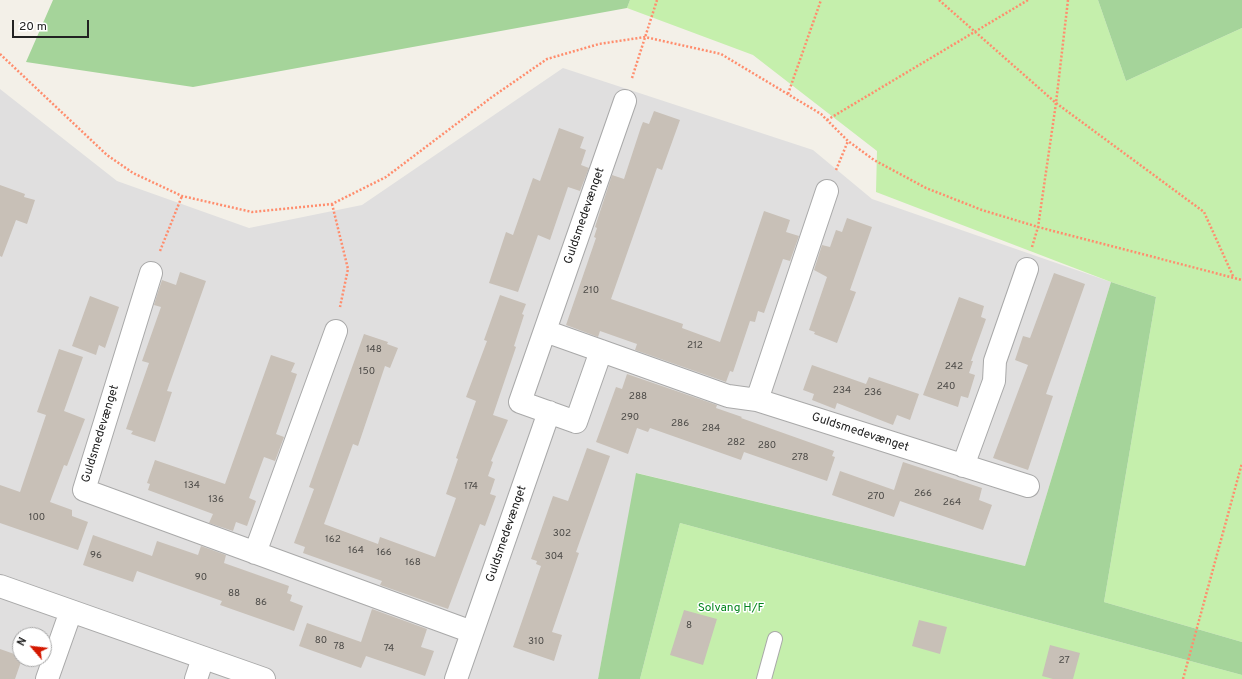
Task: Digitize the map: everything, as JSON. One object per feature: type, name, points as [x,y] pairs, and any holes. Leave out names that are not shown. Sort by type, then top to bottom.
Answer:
[{"type":"street","name":"Guldsmedevænget","points":[[601,351],[576,422],[520,402],[625,101]]},
{"type":"street","points":[[757,400],[827,191]]},
{"type":"street","points":[[964,466],[994,380],[995,361],[1027,269]]},
{"type":"street","name":"Guldsmedevænget","points":[[151,273],[84,490],[472,632]]},
{"type":"street","points":[[255,553],[336,331]]},
{"type":"street","name":"Guldsmedevænget","points":[[545,331],[728,396],[757,400],[1028,486]]},
{"type":"street","name":"Guldsmedevænget","points":[[456,679],[549,412]]},
{"type":"street","points":[[0,586],[264,679]]},
{"type":"street","points":[[47,679],[71,611]]},
{"type":"street","points":[[196,679],[204,658]]},
{"type":"lane","points":[[764,679],[775,639]]},
{"type":"path","points":[[625,101],[657,0]]},
{"type":"path","points":[[788,94],[821,0]]},
{"type":"path","points":[[939,0],[1056,103],[1204,212],[1233,277]]},
{"type":"path","points":[[827,120],[1028,0]]},
{"type":"path","points":[[1034,242],[1038,227],[1056,103],[1068,0]]},
{"type":"path","points":[[0,54],[106,155],[133,173],[182,196],[252,212],[332,204],[386,177],[492,97],[547,59],[599,44],[645,37],[721,54],[821,114],[848,140],[874,160],[926,188],[982,210],[1038,227],[1242,280]]},
{"type":"path","points":[[827,191],[848,140]]},
{"type":"path","points":[[151,273],[182,196]]},
{"type":"path","points":[[332,204],[348,269],[336,331]]},
{"type":"path","points":[[1183,679],[1242,463]]},
{"type":"shaded area","points":[[563,68],[813,150],[872,199],[1111,282],[1025,566],[637,473],[598,679],[0,679],[0,89],[117,181],[249,228],[362,205]]},
{"type":"green space","points":[[53,0],[630,0],[627,8],[193,87],[26,62]]},
{"type":"green space","points":[[630,0],[1098,0],[1126,81],[1242,28],[1242,642],[1104,602],[1156,297],[1111,282],[876,192],[877,151],[753,55],[627,8]]},
{"type":"green space","points":[[1098,0],[1242,0],[1242,28],[1126,81]]},
{"type":"green space","points":[[1111,282],[1156,297],[1104,602],[1242,642],[1242,675],[680,523],[640,679],[598,679],[636,473],[1025,566]]},
{"type":"green space","name":"Solvang H/F","points":[[680,523],[1242,675],[1242,679],[640,679]]},
{"type":"building","points":[[654,111],[680,120],[662,170],[657,168],[611,299],[683,324],[682,328],[720,342],[764,211],[790,220],[786,232],[799,236],[790,261],[783,259],[764,313],[758,311],[755,322],[750,321],[733,372],[730,371],[726,382],[635,350],[637,344],[600,331],[598,337],[566,325],[596,238],[594,237],[597,228],[595,227],[612,175],[624,179],[643,122],[649,124]]},
{"type":"building","points":[[559,128],[584,137],[580,148],[586,150],[581,165],[589,168],[580,191],[568,187],[550,240],[538,235],[518,292],[489,283],[506,232],[513,235],[533,178],[540,181]]},
{"type":"building","points":[[0,185],[25,194],[24,197],[35,200],[27,224],[16,220],[2,257],[0,256]]},
{"type":"building","points":[[847,218],[872,227],[850,290],[856,292],[837,343],[814,334],[815,332],[809,330],[827,277],[814,270],[822,245],[830,247],[836,230],[842,232]]},
{"type":"building","points":[[180,272],[206,281],[167,391],[172,392],[155,442],[131,434],[133,431],[126,429],[149,363],[142,361],[161,307],[154,305],[162,280],[176,285]]},
{"type":"building","points":[[1054,273],[1085,284],[1046,394],[1053,396],[1028,470],[993,458],[1028,365],[1015,360],[1023,336],[1030,338]]},
{"type":"building","points":[[500,295],[526,304],[514,346],[516,347],[493,415],[508,420],[491,461],[493,462],[488,476],[495,479],[490,494],[496,496],[485,526],[480,524],[448,609],[380,585],[382,581],[303,553],[305,547],[294,543],[314,489],[309,487],[364,334],[388,342],[387,344],[398,348],[390,368],[385,366],[358,446],[353,444],[324,524],[378,544],[380,537],[435,557],[456,498],[446,494],[458,459],[456,458],[476,401],[466,397],[487,341],[484,340]]},
{"type":"building","points":[[90,296],[119,307],[105,348],[99,345],[96,355],[72,346]]},
{"type":"building","points":[[959,297],[984,306],[981,317],[986,319],[971,361],[973,361],[969,373],[975,375],[968,398],[961,396],[958,407],[923,395]]},
{"type":"building","points":[[59,349],[83,357],[64,411],[85,419],[67,466],[64,465],[50,502],[72,510],[72,516],[88,522],[78,550],[0,523],[0,485],[20,492],[46,415],[37,412]]},
{"type":"building","points":[[271,355],[295,363],[291,372],[297,374],[276,434],[284,437],[275,461],[264,457],[249,498],[256,501],[247,526],[236,522],[233,531],[209,523],[213,514],[148,490],[150,484],[147,483],[155,460],[225,484]]},
{"type":"building","points":[[812,365],[866,384],[869,377],[919,394],[910,420],[897,415],[893,425],[837,403],[835,409],[812,400],[814,394],[803,390]]},
{"type":"building","points":[[627,374],[717,405],[716,408],[742,417],[741,418],[834,451],[832,456],[835,457],[827,481],[744,452],[741,460],[650,428],[648,432],[637,428],[628,454],[596,442],[616,387],[622,389]]},
{"type":"building","points":[[587,448],[610,456],[576,552],[579,553],[552,632],[562,635],[554,661],[513,647],[541,566],[536,564],[537,561],[531,559],[553,496],[568,501]]},
{"type":"building","points":[[903,462],[982,488],[979,500],[992,505],[983,530],[900,501],[894,517],[832,495],[840,471],[894,490]]},
{"type":"building","points":[[93,535],[152,556],[157,541],[198,555],[201,546],[226,555],[224,563],[289,586],[287,593],[292,595],[290,601],[303,606],[294,631],[220,605],[222,601],[137,571],[133,582],[83,565]]},
{"type":"building","points":[[372,609],[427,629],[421,647],[434,651],[425,676],[366,656],[361,668],[299,646],[307,623],[361,642]]},
{"type":"building","points":[[684,610],[717,619],[703,665],[670,655]]},
{"type":"building","points":[[919,620],[947,627],[940,654],[912,646]]},
{"type":"building","points":[[1050,645],[1080,653],[1073,679],[1053,679],[1042,676]]},
{"type":"building","points":[[0,649],[12,653],[12,667],[19,667],[15,679],[0,679]]}]
